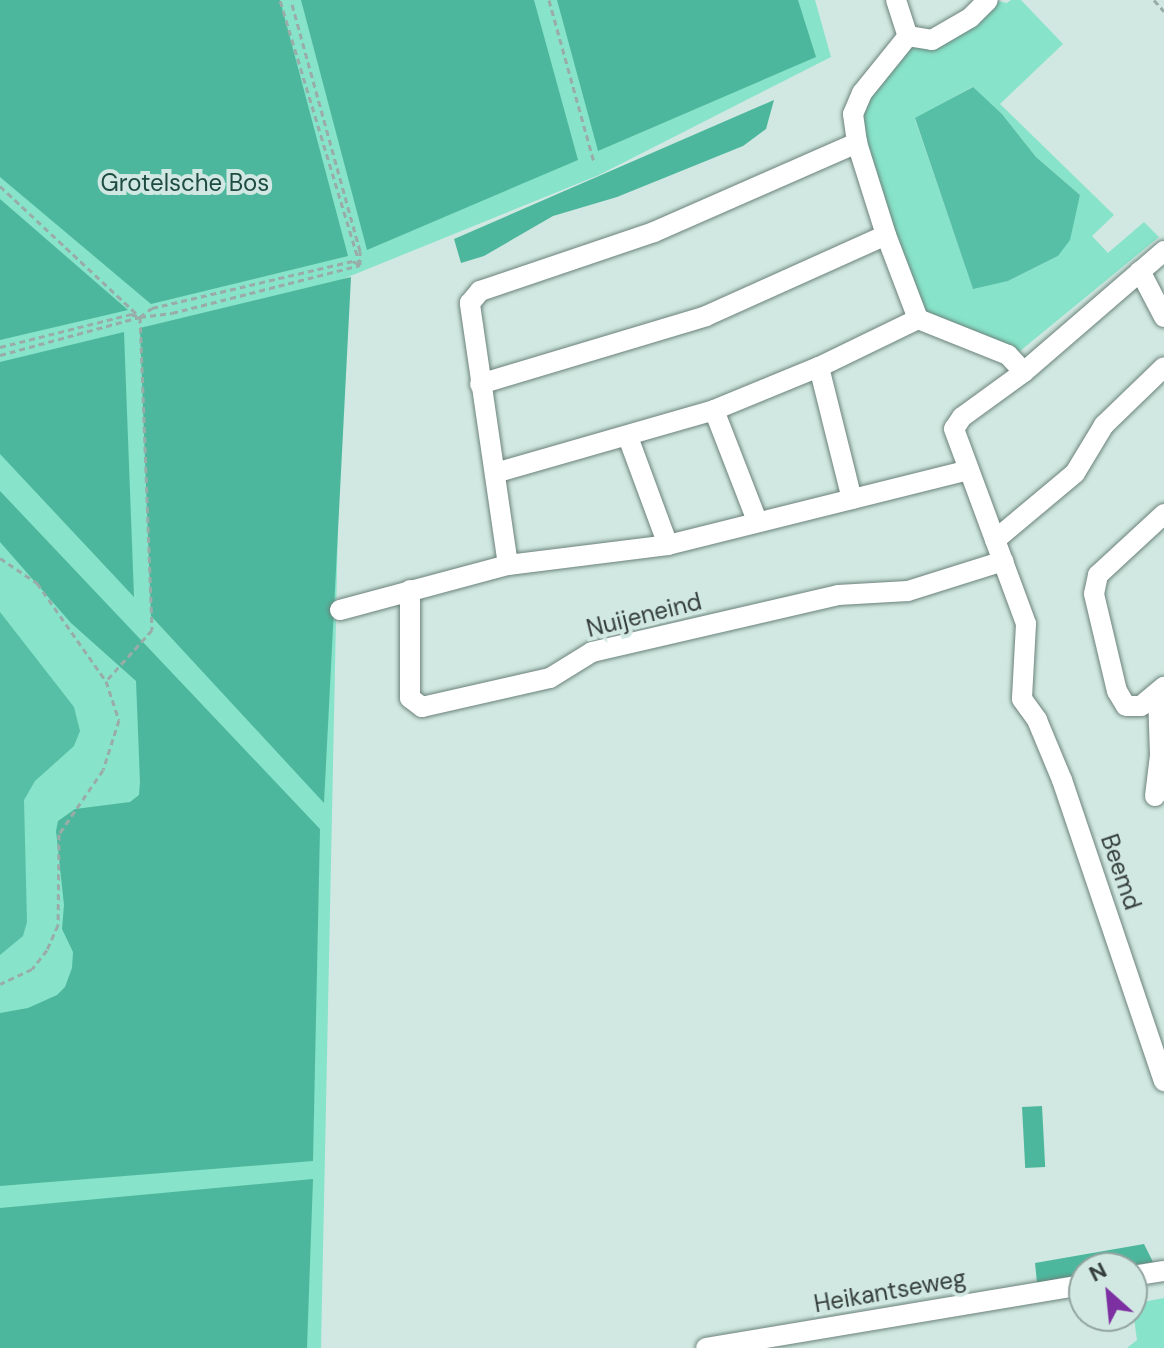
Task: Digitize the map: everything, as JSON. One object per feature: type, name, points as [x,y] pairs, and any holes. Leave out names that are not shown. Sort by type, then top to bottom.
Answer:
[{"type":"street","points":[[896,0],[908,36]]},
{"type":"street","points":[[908,36],[932,40],[970,18],[988,0]]},
{"type":"street","points":[[908,36],[862,93],[853,114],[857,143],[886,235],[918,319],[1008,355],[1024,372]]},
{"type":"street","points":[[508,565],[470,303],[480,291],[654,232],[857,143]]},
{"type":"street","points":[[480,384],[706,316],[886,235]]},
{"type":"street","points":[[1003,561],[954,429],[962,417],[1024,372],[1164,251]]},
{"type":"street","points":[[1140,271],[1164,317]]},
{"type":"street","points":[[495,473],[714,410],[819,367],[918,319]]},
{"type":"street","points":[[819,367],[852,499]]},
{"type":"street","points":[[995,540],[1075,473],[1104,425],[1164,367]]},
{"type":"street","points":[[714,410],[757,521]]},
{"type":"street","points":[[628,437],[668,545]]},
{"type":"street","points":[[340,610],[508,565],[668,545],[969,470]]},
{"type":"street","points":[[1161,691],[1141,706],[1126,706],[1117,691],[1094,594],[1098,575],[1164,514]]},
{"type":"street","name":"Nuijeneind","points":[[410,590],[410,698],[422,707],[550,678],[592,652],[838,595],[908,591],[1003,561]]},
{"type":"street","name":"Beemd","points":[[1003,561],[1026,624],[1022,699],[1037,720],[1062,780],[1164,1081]]},
{"type":"street","points":[[1155,796],[1162,759],[1161,691]]},
{"type":"street","name":"Heikantseweg","points":[[706,1348],[1068,1288]]},
{"type":"path","points":[[280,0],[360,265]]},
{"type":"path","points":[[291,0],[360,251],[360,265]]},
{"type":"path","points":[[549,0],[594,162]]},
{"type":"path","points":[[1154,0],[1164,11]]},
{"type":"path","points":[[0,186],[140,317],[152,630],[106,681]]},
{"type":"path","points":[[140,317],[152,308],[353,261],[360,265]]},
{"type":"path","points":[[0,355],[140,317],[172,313],[360,265]]},
{"type":"path","points":[[0,347],[131,314],[140,317]]},
{"type":"path","points":[[0,558],[37,583],[106,681],[119,720],[103,770],[59,834],[58,925],[47,950],[32,969],[0,984]]},
{"type":"green space","name":"Grotelsche Bos","points":[[0,0],[815,0],[831,57],[599,175],[343,279],[321,1348],[0,1348]]},
{"type":"green space","points":[[0,0],[280,0],[348,256],[151,304],[0,177]]},
{"type":"green space","points":[[301,0],[534,0],[578,160],[367,250]]},
{"type":"green space","points":[[557,0],[798,0],[816,57],[598,151]]},
{"type":"green space","points":[[1021,0],[1063,44],[1000,104],[1114,215],[1092,236],[1108,253],[1144,222],[1159,237],[1020,351],[939,326],[916,306],[858,115],[904,49],[925,46],[996,1],[1007,3]],"holes":[[[972,87],[1002,114],[1036,157],[1080,195],[1058,256],[1008,281],[973,288],[915,119]]]},
{"type":"green space","points":[[774,100],[766,129],[743,146],[617,197],[553,216],[484,256],[461,263],[454,239]]},
{"type":"green space","points":[[0,199],[128,310],[0,340]]},
{"type":"green space","points":[[351,277],[324,803],[151,616],[140,328]]},
{"type":"green space","points":[[124,332],[134,597],[0,454],[0,362]]},
{"type":"green space","points":[[0,491],[320,829],[313,1161],[0,1186],[0,1013],[28,1008],[57,995],[65,987],[72,968],[73,952],[62,929],[64,905],[56,831],[58,821],[75,809],[130,802],[139,795],[140,782],[136,681],[71,623],[0,542]]},
{"type":"green space","points":[[1042,1106],[1045,1167],[1025,1168],[1022,1107]]},
{"type":"green space","points":[[313,1179],[307,1348],[0,1348],[0,1208]]},
{"type":"green space","points":[[1144,1244],[1148,1252],[1098,1252]]},
{"type":"green space","points":[[1068,1257],[1068,1277],[1037,1283],[1035,1263]]},
{"type":"green space","points":[[1164,1298],[1164,1348],[1127,1348],[1137,1340],[1136,1332],[1148,1332],[1148,1301]]},
{"type":"shaded area","points":[[973,87],[1002,114],[1036,157],[1080,195],[1070,240],[1058,256],[1008,281],[973,289],[915,118]]},
{"type":"shaded area","points":[[0,612],[74,707],[80,731],[74,746],[35,781],[24,800],[27,922],[23,936],[0,955]]}]
